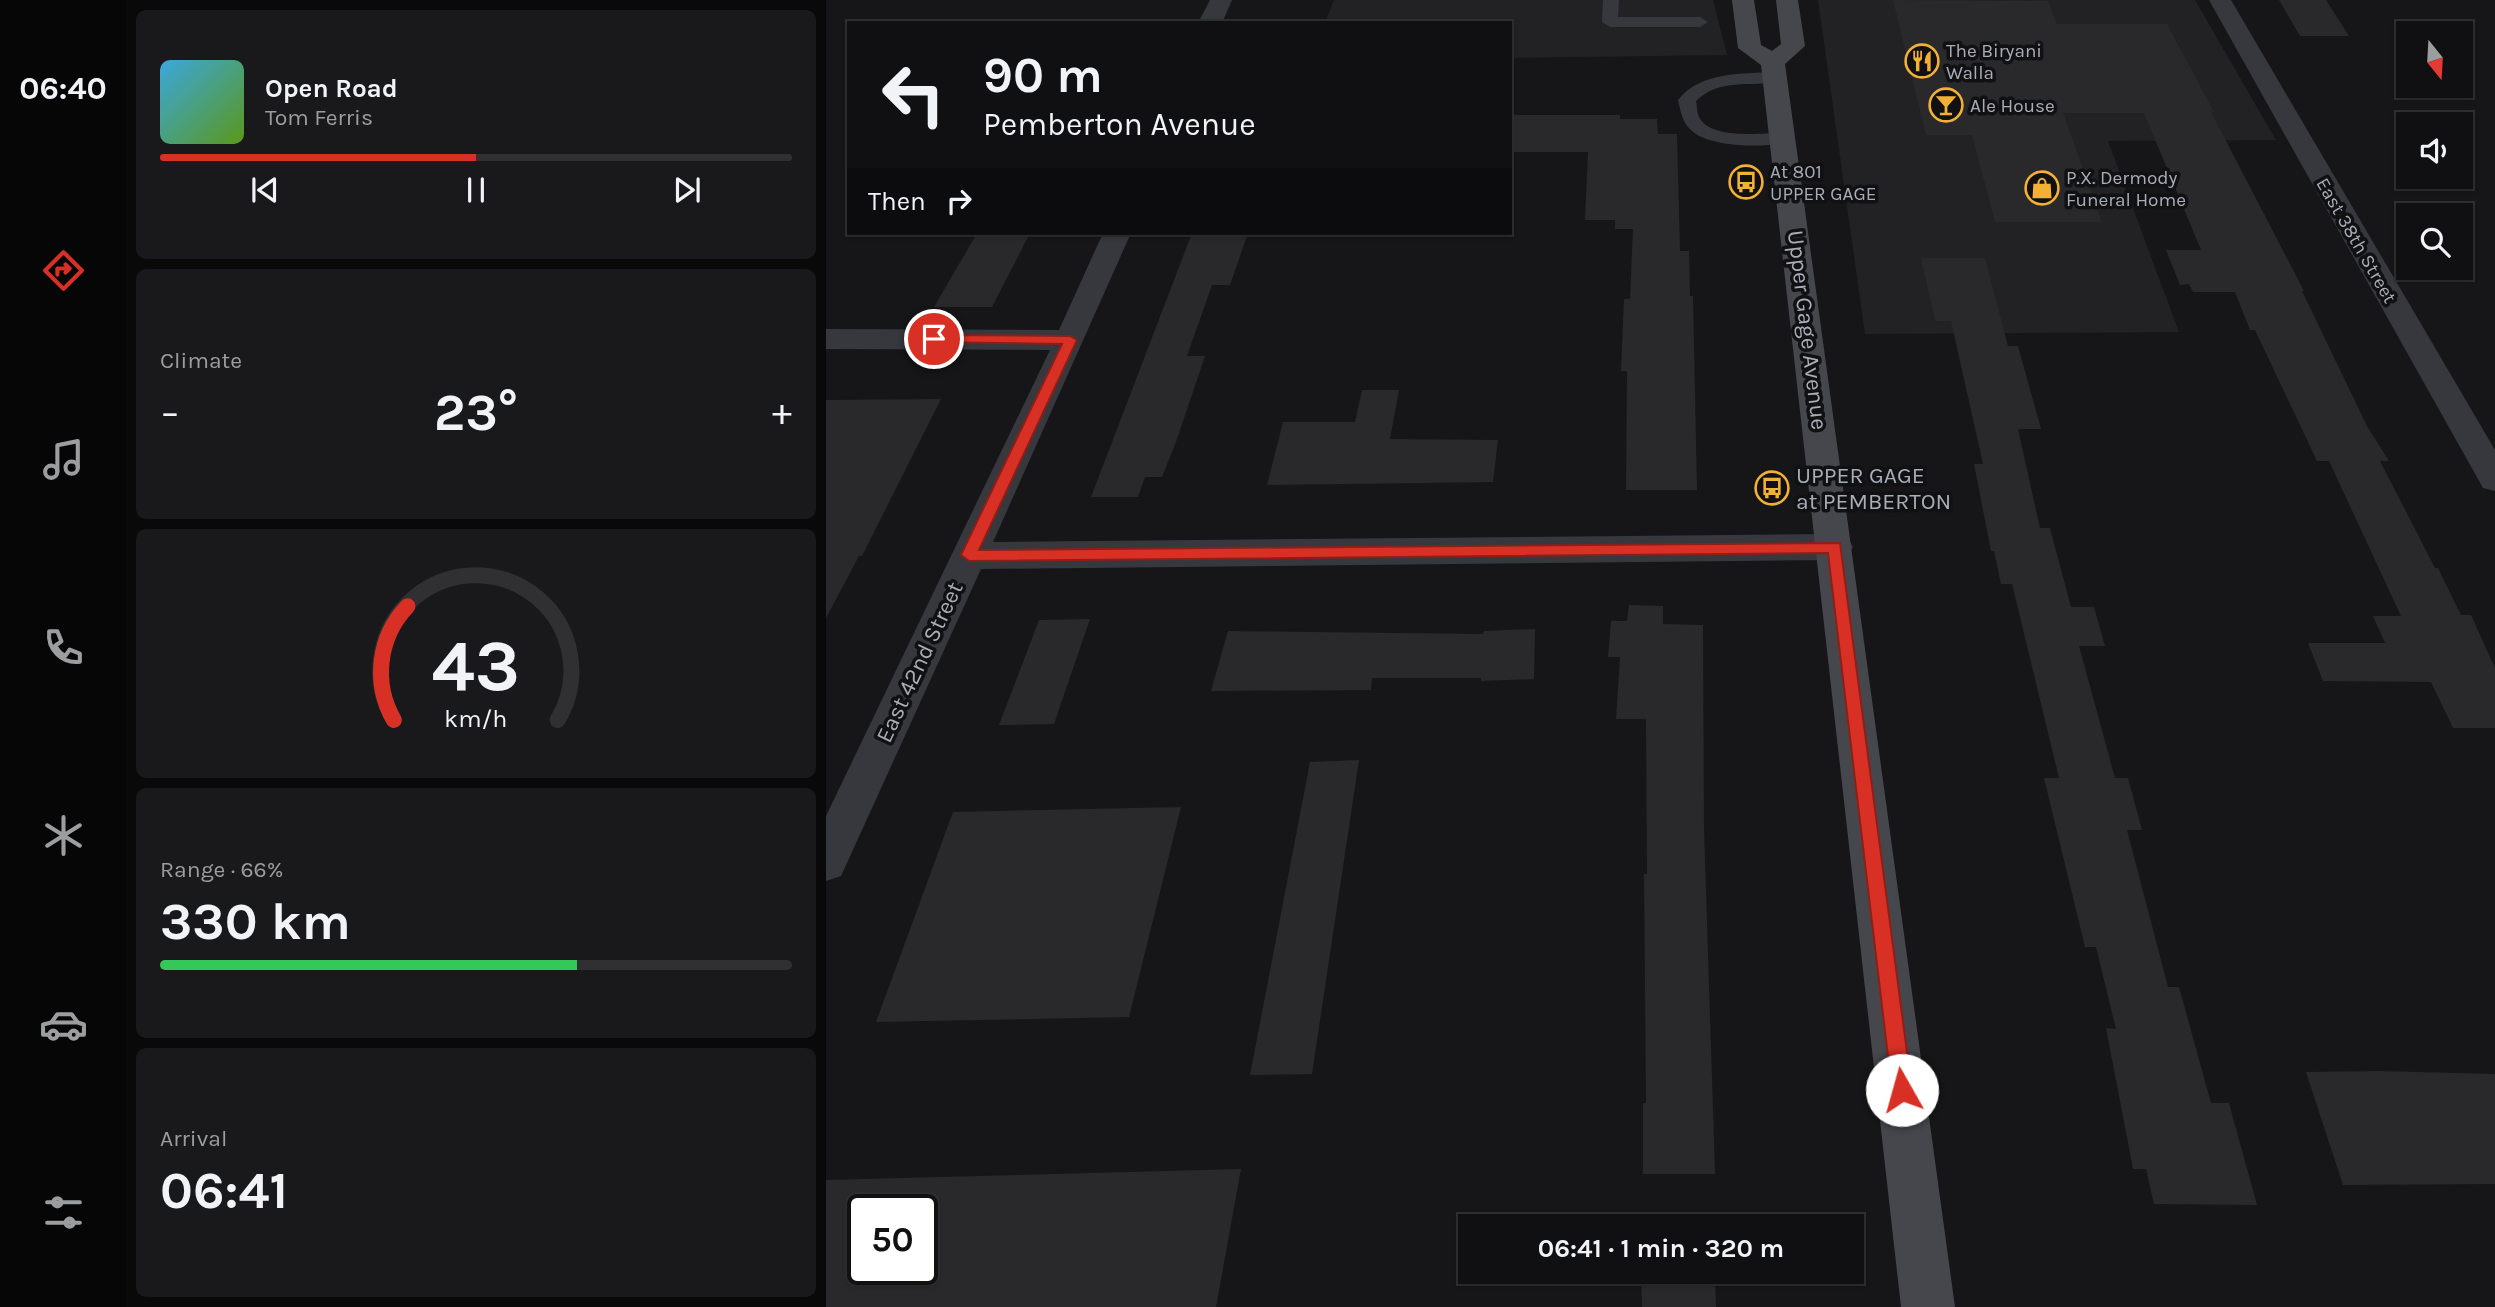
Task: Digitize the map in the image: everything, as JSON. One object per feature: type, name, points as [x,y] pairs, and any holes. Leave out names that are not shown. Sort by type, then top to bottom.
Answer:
[{"type":"main road","points":[[1743,0],[1750,48],[1774,69],[1793,46],[1787,0]]},
{"type":"main road","name":"Upper Gage Avenue","points":[[1774,69],[1928,1307]]},
{"type":"street","points":[[1211,21],[1221,0]]},
{"type":"street","name":"East 38th Street","points":[[2220,0],[2495,479]]},
{"type":"street","name":"East 42nd Street","points":[[826,862],[1070,340],[1116,235]]},
{"type":"street","points":[[826,339],[1070,340]]},
{"type":"street","points":[[969,555],[1835,547]]},
{"type":"lane","points":[[1611,0],[1610,22],[1700,22]]},
{"type":"lane","points":[[1774,69],[1696,89],[1687,100],[1693,122],[1705,134],[1730,139],[1783,138]]},
{"type":"shaded area","points":[[1334,0],[1713,0],[1727,55],[1512,58],[1512,21],[1326,21]]},
{"type":"shaded area","points":[[1818,0],[2195,0],[2276,140],[2108,141],[2179,332],[1865,334]]},
{"type":"building","points":[[1893,0],[2048,1],[2057,24],[2167,24],[2304,291],[2367,426],[2389,461],[2380,461],[2435,568],[2438,568],[2461,615],[2471,615],[2495,668],[2495,728],[2453,728],[2431,682],[2323,681],[2308,643],[2385,643],[2373,616],[2401,616],[2329,461],[2317,461],[2255,330],[2250,330],[2235,292],[2193,292],[2189,284],[2180,285],[2166,250],[2201,250],[2144,113],[2063,113],[2102,222],[1995,222],[1972,135],[1926,135]]},
{"type":"building","points":[[2279,0],[2326,0],[2349,36],[2300,36]]},
{"type":"building","points":[[1512,115],[1620,115],[1620,119],[1657,119],[1658,134],[1677,134],[1680,251],[1689,251],[1690,296],[1693,296],[1697,490],[1626,490],[1627,371],[1621,371],[1624,299],[1630,299],[1633,229],[1615,229],[1615,220],[1585,220],[1588,152],[1512,152]]},
{"type":"building","points":[[976,235],[1029,235],[992,307],[934,307]]},
{"type":"building","points":[[1191,235],[1247,235],[1230,285],[1212,285],[1187,356],[1205,356],[1162,477],[1145,477],[1138,497],[1091,497]]},
{"type":"building","points":[[1921,258],[1985,258],[2008,346],[2018,346],[2041,429],[2018,429],[2040,528],[2050,528],[2071,607],[2094,607],[2105,646],[2079,646],[2115,778],[2128,778],[2142,830],[2127,830],[2168,987],[2179,987],[2211,1103],[2229,1103],[2257,1205],[2154,1204],[2146,1169],[2133,1169],[2106,1028],[2116,1029],[2096,947],[2085,947],[2044,778],[2059,778],[2012,584],[2001,584],[1994,551],[1991,551],[1974,464],[1983,464],[1951,321],[1935,321]]},
{"type":"building","points":[[1362,390],[1399,390],[1390,439],[1498,440],[1493,482],[1267,485],[1283,422],[1355,422]]},
{"type":"building","points":[[941,399],[862,556],[859,556],[826,618],[826,400]]},
{"type":"building","points":[[1629,605],[1663,606],[1663,624],[1703,625],[1704,828],[1715,1174],[1643,1174],[1643,1103],[1646,1103],[1646,719],[1616,719],[1620,657],[1608,657],[1611,621],[1627,621]]},
{"type":"building","points":[[1090,619],[1054,724],[999,725],[1039,620]]},
{"type":"building","points":[[1535,629],[1534,679],[1481,681],[1481,678],[1372,678],[1371,690],[1211,691],[1228,631],[1483,634],[1484,631]]},
{"type":"building","points":[[1359,760],[1312,1074],[1250,1075],[1310,762]]},
{"type":"building","points":[[1181,807],[1129,1017],[876,1022],[953,812]]},
{"type":"building","points":[[2306,1072],[2495,1074],[2495,1184],[2343,1185]]},
{"type":"building","points":[[1241,1169],[1216,1307],[826,1307],[826,1180]]},
{"type":"building","points":[[1641,1284],[1715,1284],[1716,1307],[1642,1307]]},
{"type":"place","name":"The Biryani Walla","points":[[1922,61]]},
{"type":"place","name":"Ale House","points":[[1946,105]]},
{"type":"place","name":"At 801 UPPER GAGE","points":[[1746,182]]},
{"type":"place","name":"P.X. Dermody Funeral Home","points":[[2042,188]]},
{"type":"place","name":"UPPER GAGE at PEMBERTON","points":[[1772,488]]},
{"type":"route","points":[[934,339],[1070,340],[969,555],[1835,547],[1902,1090]]}]
